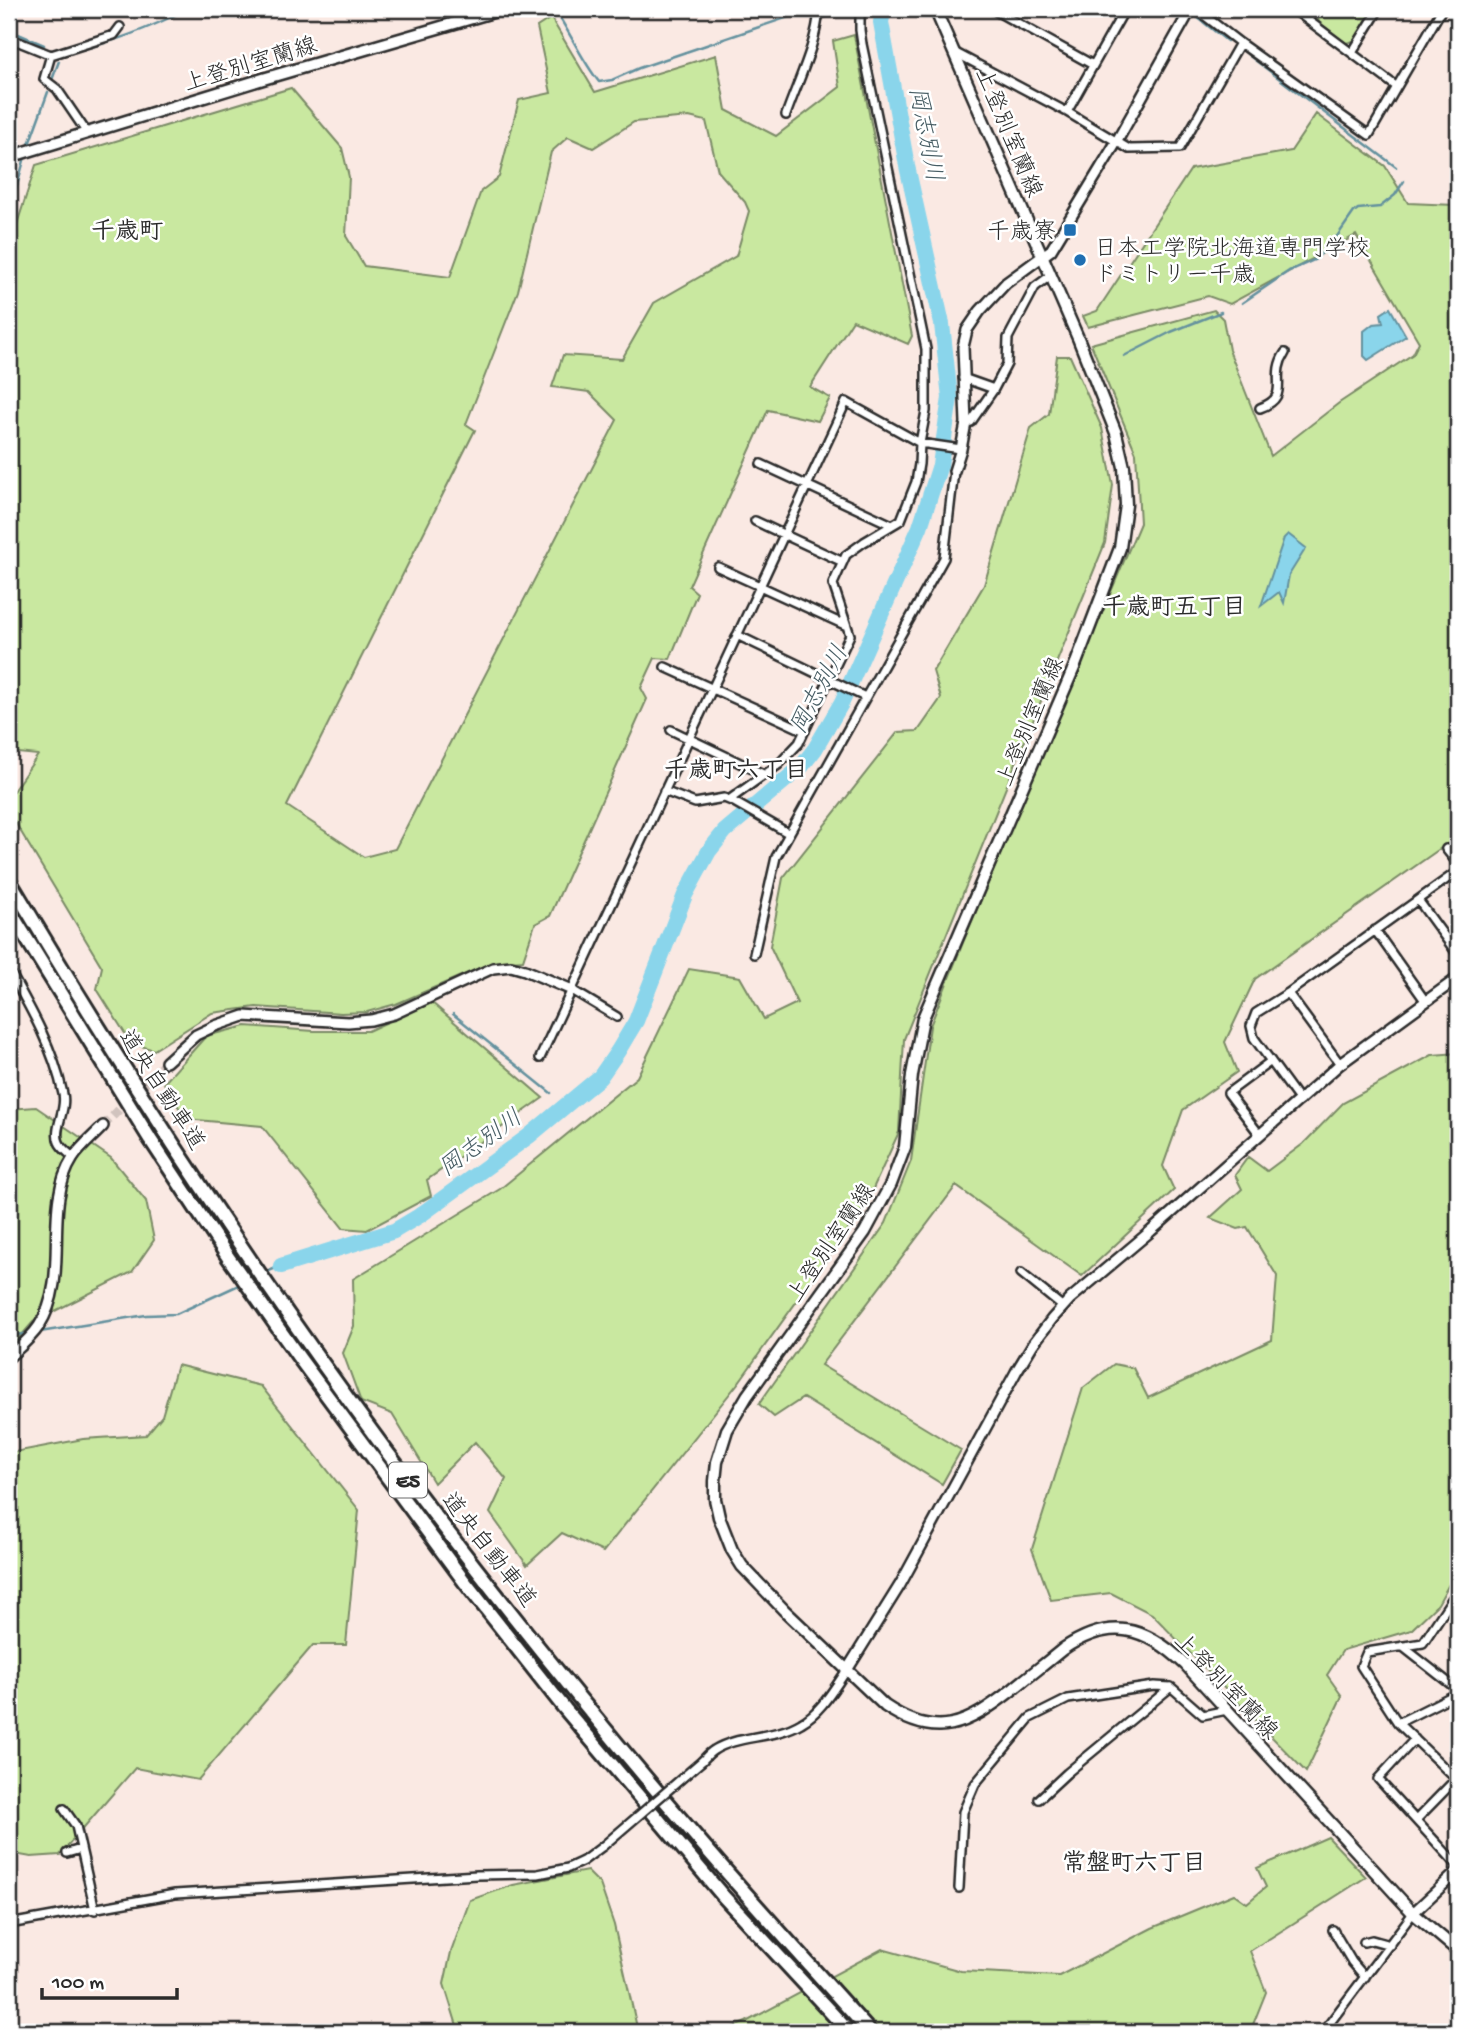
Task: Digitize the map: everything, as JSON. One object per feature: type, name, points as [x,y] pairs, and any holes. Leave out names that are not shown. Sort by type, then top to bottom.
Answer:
[{"type":"highway","name":"道央自動車道","points":[[9,880],[162,1128],[385,1450],[595,1717],[710,1853],[870,2032]]},
{"type":"highway","name":"道央自動車道","points":[[9,910],[150,1139],[228,1257],[464,1581],[565,1709],[723,1896],[849,2032]]},
{"type":"main road","name":"上登別室蘭線","points":[[9,157],[503,9]]},
{"type":"main road","name":"上登別室蘭線","points":[[935,9],[1116,433],[1124,467],[1126,505],[1120,548],[1076,663],[923,1018],[912,1075],[905,1147],[891,1184],[864,1232],[747,1396],[727,1430],[717,1462],[715,1499],[719,1517],[732,1550],[742,1566],[774,1600],[886,1706],[903,1718],[921,1724],[948,1725],[977,1716],[1076,1640],[1092,1634],[1123,1630],[1145,1634],[1170,1650],[1413,1913],[1458,1951]]},
{"type":"street","points":[[786,115],[811,45],[819,11],[836,9]]},
{"type":"street","points":[[731,801],[778,765],[799,743],[850,635],[833,584],[846,555],[901,520],[916,482],[923,443],[926,349],[862,44],[860,9]]},
{"type":"street","points":[[992,9],[1093,65]]},
{"type":"street","points":[[1067,112],[1123,12],[1109,9]]},
{"type":"street","points":[[754,954],[776,857],[861,695],[944,558],[954,471],[966,423],[962,347],[967,330],[1006,283],[1051,250],[1117,141],[1191,9]]},
{"type":"street","points":[[1196,9],[1369,135],[1442,9]]},
{"type":"street","points":[[1293,9],[1397,86]]},
{"type":"street","points":[[1308,20],[1315,9]]},
{"type":"street","points":[[1352,53],[1378,9]]},
{"type":"street","points":[[9,38],[51,55],[114,35],[120,27]]},
{"type":"street","points":[[954,52],[1067,112],[1129,149],[1180,148],[1240,43]]},
{"type":"street","points":[[51,55],[44,79],[57,89],[87,133]]},
{"type":"street","points":[[966,423],[971,422],[994,389],[1007,364],[1008,338],[1035,287],[1050,276]]},
{"type":"street","points":[[1259,408],[1272,404],[1278,397],[1278,366],[1285,353]]},
{"type":"street","points":[[964,378],[994,389]]},
{"type":"street","points":[[540,1058],[846,402],[923,443],[961,449]]},
{"type":"street","points":[[761,464],[892,525]]},
{"type":"street","points":[[755,522],[843,562]]},
{"type":"street","points":[[718,567],[847,626]]},
{"type":"street","points":[[737,635],[861,695]]},
{"type":"street","points":[[666,667],[804,731]]},
{"type":"street","points":[[671,730],[763,774]]},
{"type":"street","points":[[664,791],[695,803],[724,798],[788,833]]},
{"type":"street","points":[[1446,849],[1458,864]]},
{"type":"street","points":[[1300,1101],[1254,1038],[1251,1026],[1255,1013],[1288,993],[1458,871]]},
{"type":"street","points":[[1418,900],[1458,955]]},
{"type":"street","points":[[1375,930],[1426,1002]]},
{"type":"street","points":[[166,1062],[196,1035],[244,1016],[348,1022],[371,1020],[394,1014],[493,968],[511,966],[572,990],[617,1017]]},
{"type":"street","points":[[9,970],[42,1033],[58,1072],[64,1099],[57,1132],[59,1143],[74,1158]]},
{"type":"street","points":[[9,1924],[175,1895],[477,1875],[538,1874],[568,1868],[603,1846],[714,1750],[786,1731],[804,1722],[818,1710],[847,1670],[900,1585],[1032,1344],[1063,1307],[1340,1064],[1458,978]]},
{"type":"street","points":[[1288,993],[1340,1064]]},
{"type":"street","points":[[1260,1135],[1228,1093],[1271,1062]]},
{"type":"street","points":[[9,1357],[39,1326],[49,1307],[55,1283],[57,1214],[61,1190],[74,1158],[103,1126]]},
{"type":"street","points":[[1021,1273],[1063,1307]]},
{"type":"street","points":[[1416,1820],[1457,1778],[1398,1723],[1362,1666],[1367,1652],[1423,1643],[1458,1590]]},
{"type":"street","points":[[1398,1723],[1458,1691],[1402,1646]]},
{"type":"street","points":[[959,1888],[964,1812],[971,1793],[975,1784],[1030,1718],[1068,1699],[1154,1686],[1171,1687],[1203,1715],[1227,1710]]},
{"type":"street","points":[[1039,1799],[1171,1687]]},
{"type":"street","points":[[1323,2032],[1413,1913],[1455,1882],[1458,1869],[1378,1779],[1415,1740]]},
{"type":"street","points":[[64,1809],[76,1826],[95,1910]]},
{"type":"street","points":[[66,1853],[81,1849]]},
{"type":"street","points":[[1334,1930],[1352,1962],[1365,1977]]},
{"type":"street","points":[[1364,1942],[1372,1940],[1390,1945]]},
{"type":"green space","points":[[1322,9],[1374,9],[1354,41],[1346,43],[1319,22],[1317,16]]},
{"type":"green space","points":[[551,18],[595,92],[716,55],[726,110],[776,136],[840,87],[833,41],[854,35],[912,336],[908,344],[853,320],[810,387],[830,398],[818,421],[768,410],[689,586],[697,593],[670,659],[655,658],[641,688],[647,699],[550,916],[535,924],[523,960],[491,963],[396,1004],[367,1012],[341,1013],[256,1007],[212,1013],[154,1050],[131,1043],[97,989],[102,967],[9,812],[9,797],[38,755],[9,752],[9,249],[36,165],[291,88],[342,148],[349,177],[346,236],[364,266],[450,277],[481,191],[499,177],[519,100],[551,93],[537,27]],"holes":[[[689,117],[706,121],[718,171],[745,202],[749,211],[736,256],[654,303],[622,359],[563,355],[552,387],[589,392],[617,420],[395,849],[364,857],[287,806],[475,430],[466,424],[518,291],[551,152],[568,137],[593,148],[634,122]]]},
{"type":"green space","points":[[1316,114],[1385,166],[1408,203],[1455,205],[1458,208],[1458,836],[1255,979],[1225,1042],[1237,1072],[1183,1110],[1163,1166],[1174,1190],[1082,1276],[956,1186],[821,1365],[961,1450],[942,1484],[803,1398],[774,1417],[759,1404],[886,1223],[911,1161],[930,1026],[1140,523],[1136,453],[1091,344],[1214,310],[1223,319],[1229,350],[1271,456],[1339,403],[1413,354],[1419,342],[1356,235],[1230,304],[1208,296],[1088,327],[1083,316],[1097,311],[1191,169],[1291,151]]},
{"type":"green space","points":[[1057,356],[1070,356],[1102,428],[1113,485],[1105,543],[904,1039],[899,1132],[865,1206],[739,1382],[603,1552],[562,1533],[527,1565],[490,1513],[506,1479],[475,1442],[434,1483],[392,1414],[361,1402],[343,1353],[354,1326],[353,1279],[500,1189],[637,1077],[689,969],[740,977],[764,1019],[797,1003],[770,946],[783,878],[898,732],[918,731],[941,698],[933,671],[984,585],[1031,428],[1049,414]]},
{"type":"green space","points":[[431,1002],[543,1098],[427,1180],[431,1196],[367,1230],[343,1228],[262,1126],[186,1119],[164,1083],[206,1036],[246,1026],[314,1031],[368,1031]]},
{"type":"green space","points":[[1458,1053],[1458,1568],[1438,1604],[1411,1630],[1343,1650],[1327,1675],[1342,1696],[1306,1772],[1152,1614],[1111,1593],[1051,1600],[1032,1549],[1083,1388],[1114,1364],[1133,1368],[1148,1398],[1272,1340],[1277,1276],[1247,1227],[1238,1229],[1210,1218],[1242,1189],[1235,1175],[1248,1157],[1267,1171],[1303,1144],[1343,1103],[1432,1055]]},
{"type":"green space","points":[[36,1107],[111,1158],[146,1201],[154,1240],[132,1272],[33,1322],[14,1344],[9,1344],[9,1109]]},
{"type":"green space","points":[[177,1365],[261,1386],[359,1510],[346,1645],[313,1645],[198,1780],[135,1768],[60,1855],[31,1857],[9,1853],[9,1453],[83,1439],[146,1435],[162,1416]]},
{"type":"green space","points":[[1328,1837],[1366,1877],[1250,1951],[1266,1992],[1250,2032],[722,2032],[746,2022],[882,1949],[961,1971],[1059,1976],[1152,1928],[1234,1894],[1247,1903],[1266,1887],[1257,1868]]},
{"type":"green space","points":[[587,1871],[600,1884],[614,1925],[638,2032],[459,2032],[444,1984],[451,1952],[470,1900],[513,1885]]},
{"type":"water","points":[[1390,308],[1406,336],[1368,360],[1364,356],[1364,331],[1373,324],[1383,323],[1381,314]]},
{"type":"water","points":[[1288,534],[1306,548],[1289,575],[1284,603],[1279,592],[1261,606],[1284,538]]},
{"type":"waterway","points":[[69,53],[130,35],[187,9]]},
{"type":"waterway","points":[[554,9],[599,82],[612,80],[639,68],[812,9]]},
{"type":"waterway","name":"岡志別川","points":[[281,1266],[394,1231],[419,1216],[529,1136],[600,1077],[636,1021],[685,895],[709,851],[725,831],[801,767],[815,749],[842,702],[920,527],[940,465],[950,398],[942,324],[907,166],[881,22],[884,9]]},
{"type":"waterway","points":[[1197,17],[1227,41]]},
{"type":"waterway","points":[[9,30],[44,45]]},
{"type":"waterway","points":[[1247,54],[1396,167]]},
{"type":"waterway","points":[[52,80],[59,61]]},
{"type":"waterway","points":[[28,147],[48,92]]},
{"type":"waterway","points":[[9,214],[25,157]]},
{"type":"waterway","points":[[1242,303],[1289,271],[1316,259],[1354,212],[1358,209],[1380,207],[1395,195],[1404,181]]},
{"type":"waterway","points":[[1124,356],[1171,332],[1221,312]]},
{"type":"waterway","points":[[453,1014],[551,1093]]},
{"type":"waterway","name":"岡志別川","points":[[264,1273],[281,1266]]},
{"type":"waterway","name":"岡志別川","points":[[40,1332],[146,1315],[176,1314],[241,1284]]},
{"type":"waterway","name":"岡志別川","points":[[9,1336],[30,1333]]},
{"type":"tunnel","points":[[103,1126],[166,1062]]},
{"type":"place","name":"千歳寮","points":[[1070,230]]},
{"type":"place","name":"日本工学院北海道専門学校 ドミトリー千歳","points":[[1080,260]]},
{"type":"district","name":"千歳町","points":[[127,230]]},
{"type":"district","name":"千歳町五丁目","points":[[1174,606]]},
{"type":"district","name":"千歳町六丁目","points":[[736,769]]},
{"type":"district","name":"常盤町六丁目","points":[[1134,1862]]}]
